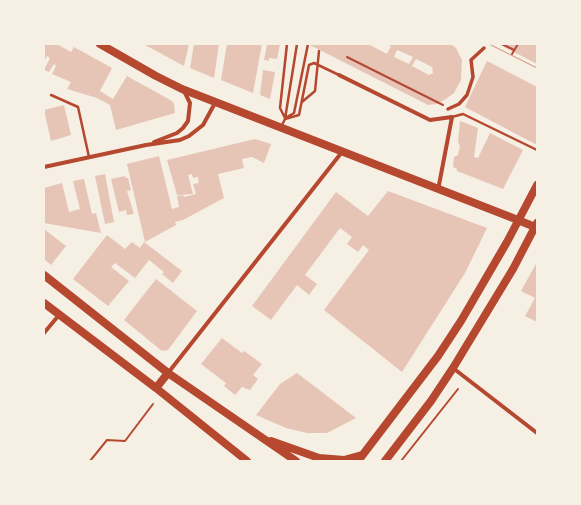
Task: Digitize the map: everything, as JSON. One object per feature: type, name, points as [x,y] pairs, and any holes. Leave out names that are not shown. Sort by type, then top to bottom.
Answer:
[{"type":"main road","points":[[100,44],[182,89],[215,103],[281,127],[438,190],[518,220],[536,225],[513,269],[453,368],[431,401],[385,461]]},
{"type":"main road","points":[[256,434],[319,458],[344,460],[360,458],[438,356],[461,321],[537,185]]},
{"type":"main road","points":[[44,275],[168,373],[296,461]]},
{"type":"main road","points":[[44,303],[156,388],[247,461]]},
{"type":"main road","points":[[156,388],[168,373]]},
{"type":"street","points":[[448,108],[459,104],[467,95],[473,77],[471,60],[484,48]]},
{"type":"street","points":[[339,75],[430,120],[452,116],[438,190]]},
{"type":"street","points":[[146,145],[177,133],[186,124],[191,112],[190,103],[182,89]]},
{"type":"street","points":[[44,167],[146,145],[180,140],[189,136],[203,125],[215,103]]},
{"type":"street","points":[[168,373],[342,151]]},
{"type":"street","points":[[44,333],[59,314]]},
{"type":"street","points":[[453,368],[537,433]]},
{"type":"lane","points":[[285,118],[280,108],[287,44]]},
{"type":"lane","points":[[281,127],[285,118],[297,44]]},
{"type":"lane","points":[[285,118],[294,113],[308,44]]},
{"type":"lane","points":[[302,102],[315,90],[320,51]]},
{"type":"lane","points":[[285,118],[299,115],[309,65],[314,63],[339,75]]},
{"type":"lane","points":[[51,95],[78,107],[89,157]]},
{"type":"lane","points":[[452,116],[464,114],[537,150]]},
{"type":"path","points":[[502,44],[514,50]]},
{"type":"path","points":[[512,54],[518,44]]},
{"type":"path","points":[[347,57],[429,97],[448,108]]},
{"type":"path","points":[[401,461],[458,389]]},
{"type":"path","points":[[90,461],[107,440],[125,441],[153,404]]},
{"type":"building","points":[[44,44],[57,44],[71,52],[74,47],[112,68],[100,91],[113,99],[127,76],[172,101],[174,104],[175,113],[116,130],[110,105],[97,98],[67,89],[71,82],[52,74],[56,66],[54,64],[49,72],[44,70],[50,58],[47,56],[44,61]]},
{"type":"building","points":[[143,44],[189,44],[184,66],[147,46]]},
{"type":"building","points":[[194,44],[219,44],[214,78],[190,68]]},
{"type":"building","points":[[227,44],[262,44],[253,93],[221,80]]},
{"type":"building","points":[[267,44],[280,44],[277,59],[269,58],[269,61],[264,60]]},
{"type":"building","points":[[308,44],[368,44],[387,54],[391,46],[386,44],[451,44],[456,48],[462,60],[461,80],[454,93],[437,104],[428,105]],"holes":[[[397,50],[413,57],[409,64],[394,57]],[[416,59],[432,67],[433,73],[429,75],[412,66]]]},
{"type":"building","points":[[498,44],[537,44],[537,64],[514,52]]},
{"type":"building","points":[[487,61],[537,87],[537,145],[465,107]]},
{"type":"building","points":[[263,70],[275,72],[270,99],[260,95]]},
{"type":"building","points":[[64,105],[71,135],[51,141],[44,110]]},
{"type":"building","points":[[460,121],[478,128],[474,157],[478,158],[490,133],[523,150],[503,189],[457,171],[457,169],[453,167],[454,157],[458,155],[460,146],[458,142]]},
{"type":"building","points":[[255,139],[271,144],[264,163],[252,157],[242,159],[244,168],[218,174],[224,198],[183,220],[175,222],[176,225],[145,242],[127,164],[159,156],[172,209],[179,207],[177,196],[183,195],[184,197],[196,194],[193,184],[199,183],[198,177],[193,178],[192,174],[188,175],[193,194],[177,195],[167,160]]},
{"type":"building","points":[[105,174],[114,222],[105,224],[95,176]]},
{"type":"building","points":[[125,176],[128,178],[131,190],[127,191],[134,214],[127,215],[126,210],[119,212],[111,179]]},
{"type":"building","points":[[84,179],[92,214],[96,213],[101,233],[44,223],[44,188],[62,183],[69,212],[80,209],[73,181]]},
{"type":"building","points":[[388,191],[487,228],[465,273],[402,372],[324,310],[369,250],[363,245],[358,252],[347,244],[352,237],[340,228],[305,275],[317,284],[309,295],[297,285],[271,320],[252,306],[336,192],[368,216]]},
{"type":"building","points":[[44,229],[66,246],[51,265],[44,259]]},
{"type":"building","points":[[107,235],[125,249],[132,242],[140,248],[144,242],[182,271],[173,283],[162,274],[164,272],[149,260],[135,278],[115,263],[111,267],[129,281],[108,306],[73,279]]},
{"type":"building","points":[[537,262],[537,322],[525,316],[535,298],[521,291]]},
{"type":"building","points":[[156,279],[197,311],[168,350],[162,351],[124,320]]},
{"type":"building","points":[[222,338],[242,353],[244,351],[262,364],[253,375],[258,379],[250,390],[242,387],[235,395],[224,386],[226,383],[201,364]]},
{"type":"building","points":[[297,373],[356,418],[327,433],[307,433],[286,428],[256,415],[280,384]]},
{"type":"tram line","points":[[489,44],[537,68]]}]
